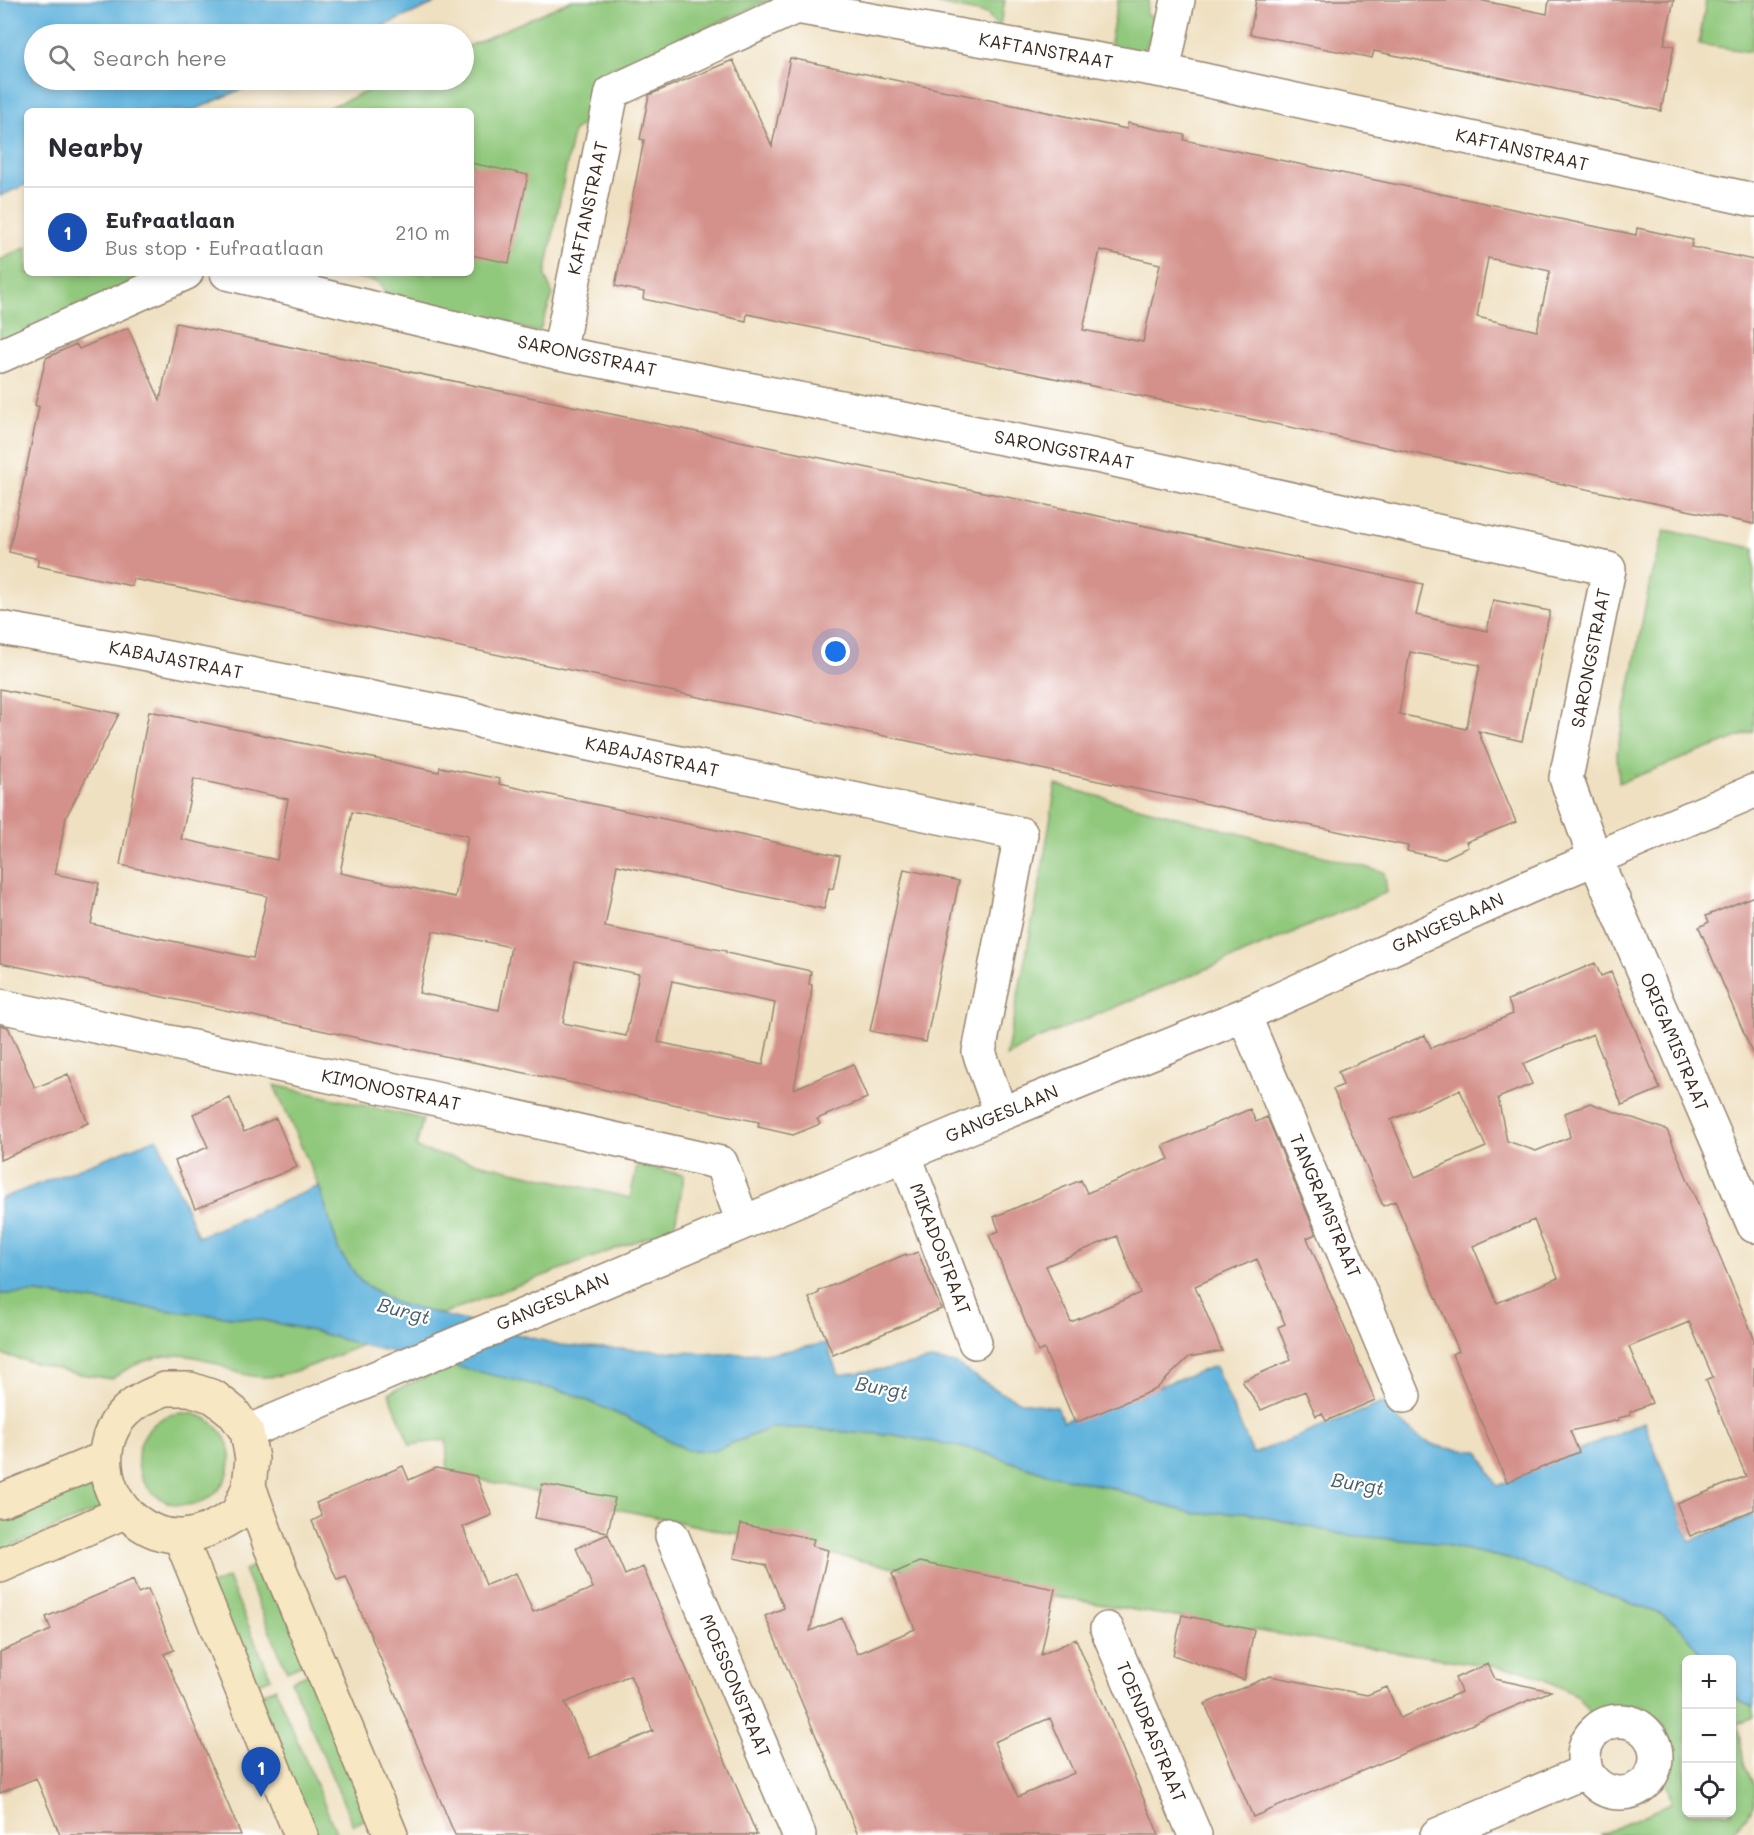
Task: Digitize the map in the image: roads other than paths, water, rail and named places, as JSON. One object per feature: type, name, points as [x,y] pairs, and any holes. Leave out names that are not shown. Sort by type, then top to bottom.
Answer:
[{"type":"street","points":[[1163,71],[1178,0]]},
{"type":"street","name":"KAFTANSTRAAT","points":[[559,353],[612,92],[796,7],[1163,71],[1754,200]]},
{"type":"street","points":[[0,356],[179,276]]},
{"type":"street","name":"SARONGSTRAAT","points":[[239,276],[559,353],[1096,456],[1609,569],[1566,778],[1594,858]]},
{"type":"street","name":"KABAJASTRAAT","points":[[0,628],[122,649],[469,717],[1021,834],[978,1052],[1000,1114]]},
{"type":"street","name":"GANGESLAAN","points":[[247,1432],[1000,1114],[1244,1016],[1594,858],[1754,791]]},
{"type":"street","name":"ORIGAMISTRAAT","points":[[1594,858],[1754,1226]]},
{"type":"street","name":"KIMONOSTRAAT","points":[[0,1006],[405,1092],[721,1163],[743,1222]]},
{"type":"street","name":"TANGRAMSTRAAT","points":[[1244,1016],[1404,1396]]},
{"type":"street","name":"MIKADOSTRAAT","points":[[905,1156],[975,1342]]},
{"type":"street","points":[[165,1389],[190,1389],[214,1397],[233,1412],[247,1432],[252,1459],[249,1486],[237,1514],[198,1534],[180,1537],[149,1530],[124,1512],[109,1487],[105,1458],[110,1434],[124,1413],[142,1398],[165,1389]]},
{"type":"street","points":[[0,1501],[105,1458]]},
{"type":"street","points":[[249,1486],[271,1548],[391,1835]]},
{"type":"street","points":[[0,1566],[124,1512]]},
{"type":"street","name":"MOESSONSTRAAT","points":[[672,1536],[799,1835]]},
{"type":"street","points":[[180,1537],[300,1835]]},
{"type":"street","name":"TOENDRASTRAAT","points":[[1107,1629],[1195,1835]]},
{"type":"street","points":[[1437,1835],[1586,1770]]},
{"type":"water","points":[[0,0],[442,0],[388,24],[24,24],[24,90],[240,90],[199,108],[24,108],[24,185],[0,196]]},
{"type":"water","name":"Burgt","points":[[157,1138],[198,1237],[319,1186],[339,1251],[361,1282],[395,1303],[560,1345],[721,1354],[776,1353],[826,1343],[838,1375],[931,1360],[956,1364],[1000,1392],[1021,1402],[1057,1407],[1063,1421],[1215,1366],[1253,1454],[1383,1403],[1414,1434],[1434,1445],[1479,1451],[1497,1486],[1644,1422],[1690,1541],[1754,1514],[1754,1707],[1740,1702],[1736,1698],[1736,1655],[1701,1655],[1681,1629],[1663,1615],[1513,1560],[1436,1543],[1345,1535],[1244,1512],[1197,1514],[1158,1504],[1112,1488],[1051,1475],[976,1450],[890,1434],[771,1428],[712,1451],[687,1450],[627,1418],[570,1393],[362,1345],[313,1331],[262,1320],[38,1293],[0,1294],[0,1199]]},
{"type":"place","name":"Eufraatlaan","points":[[261,1797]]}]
